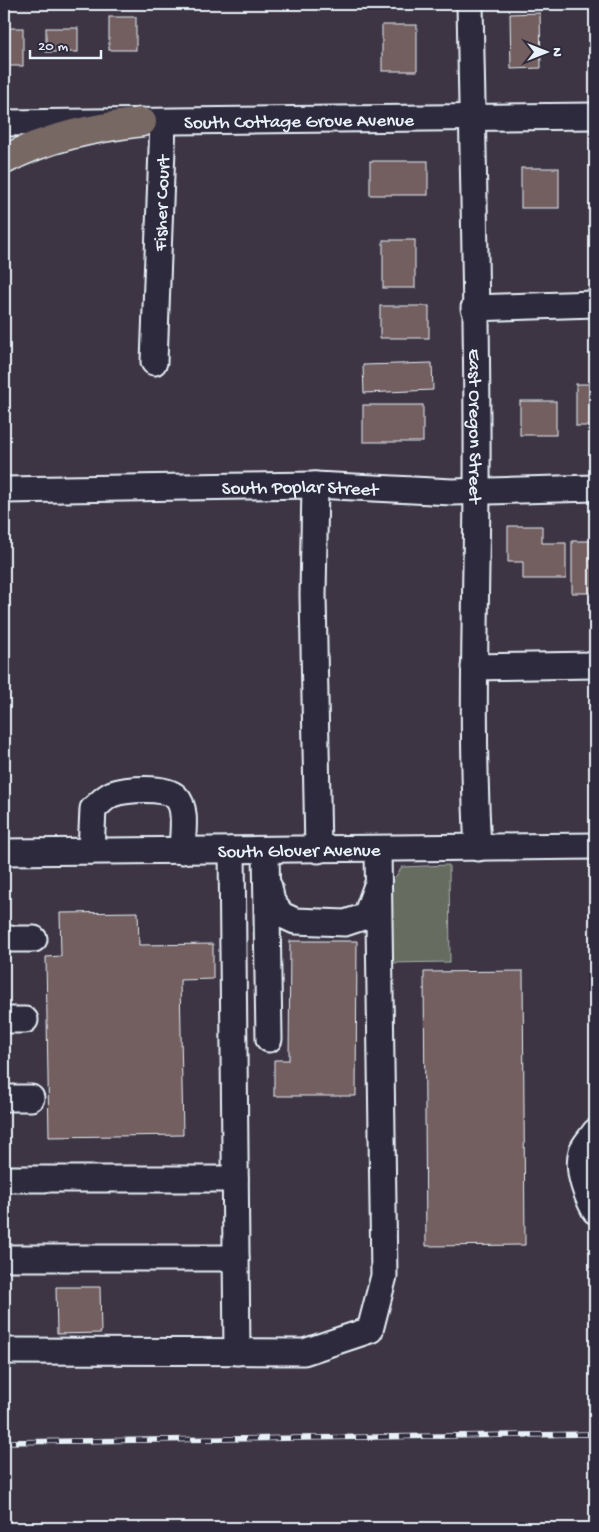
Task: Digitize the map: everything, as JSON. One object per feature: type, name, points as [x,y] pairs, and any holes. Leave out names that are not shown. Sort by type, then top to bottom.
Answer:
[{"type":"main road","points":[[4,160],[52,139],[102,127],[153,122]]},
{"type":"street","name":"East Oregon Street","points":[[470,4],[477,491],[474,792],[478,848]]},
{"type":"street","name":"South Cottage Grove Avenue","points":[[4,123],[595,116]]},
{"type":"street","name":"Fisher Court","points":[[153,122],[157,285],[154,362]]},
{"type":"street","points":[[474,308],[595,304]]},
{"type":"street","points":[[315,485],[313,595],[318,850]]},
{"type":"street","name":"South Poplar Street","points":[[4,490],[315,485],[452,492],[595,488]]},
{"type":"street","points":[[474,667],[595,665]]},
{"type":"street","points":[[91,851],[94,809],[110,795],[124,791],[160,790],[176,797],[182,810],[182,851]]},
{"type":"street","name":"South Glover Avenue","points":[[4,852],[318,850],[378,861],[478,848],[595,848]]},
{"type":"street","points":[[232,850],[237,1352]]},
{"type":"street","points":[[266,850],[268,1039]]},
{"type":"street","points":[[266,875],[272,902],[282,915],[295,921],[345,923],[366,916],[374,894],[378,861]]},
{"type":"street","points":[[4,1351],[304,1352],[370,1330],[384,1276],[378,861]]},
{"type":"street","points":[[4,939],[34,939]]},
{"type":"street","points":[[4,1098],[31,1098]]},
{"type":"street","points":[[595,1132],[582,1150],[580,1171],[588,1200],[595,1211]]},
{"type":"street","points":[[4,1179],[235,1179]]},
{"type":"street","points":[[4,1258],[236,1258]]},
{"type":"green space","points":[[449,865],[450,962],[387,963],[390,885],[402,867]]},
{"type":"building","points":[[540,13],[541,68],[511,69],[510,14]]},
{"type":"building","points":[[109,17],[136,17],[136,50],[109,50]]},
{"type":"building","points":[[382,25],[417,25],[417,71],[382,71]]},
{"type":"building","points":[[4,28],[23,28],[23,66],[4,66]]},
{"type":"building","points":[[46,28],[78,28],[78,52],[46,52]]},
{"type":"building","points":[[595,157],[595,197],[594,197]]},
{"type":"building","points":[[370,161],[428,161],[428,195],[370,195]]},
{"type":"building","points":[[521,168],[559,168],[559,208],[521,208]]},
{"type":"building","points":[[383,240],[415,240],[415,288],[383,288]]},
{"type":"building","points":[[380,306],[429,306],[429,338],[380,338]]},
{"type":"building","points":[[432,363],[433,390],[364,393],[363,365]]},
{"type":"building","points":[[576,384],[595,384],[595,426],[576,426]]},
{"type":"building","points":[[520,401],[556,401],[556,435],[520,435]]},
{"type":"building","points":[[363,405],[423,405],[423,442],[363,442]]},
{"type":"building","points":[[508,526],[542,526],[542,543],[566,543],[566,579],[523,579],[523,562],[508,562]]},
{"type":"building","points":[[572,541],[595,541],[595,593],[572,593]]},
{"type":"building","points":[[138,912],[139,945],[213,944],[213,979],[180,980],[183,1135],[49,1137],[46,957],[61,956],[60,913]]},
{"type":"building","points":[[290,941],[357,941],[356,1096],[274,1096],[274,1060],[289,1060]]},
{"type":"building","points":[[523,971],[525,1245],[426,1246],[424,972]]},
{"type":"building","points":[[56,1287],[100,1287],[101,1333],[57,1334]]},
{"type":"railway","points":[[4,1442],[595,1434]]}]
